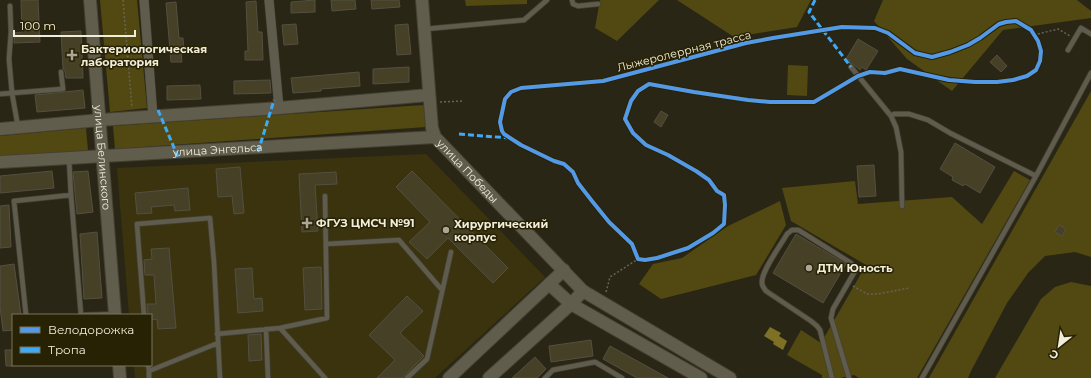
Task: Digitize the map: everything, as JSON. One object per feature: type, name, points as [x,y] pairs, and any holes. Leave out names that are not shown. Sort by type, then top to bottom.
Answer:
[{"type":"main road","name":"улица Белинского","points":[[90,0],[115,314]]},
{"type":"main road","name":"улица Победы","points":[[422,0],[424,30],[434,99],[432,128],[434,138],[583,291],[730,378]]},
{"type":"main road","points":[[0,129],[100,120],[434,99]]},
{"type":"main road","name":"улица Энгельса","points":[[0,162],[434,138]]},
{"type":"main road","points":[[449,378],[564,270]]},
{"type":"main road","points":[[549,284],[571,304],[700,378]]},
{"type":"main road","points":[[489,378],[571,304],[583,291]]},
{"type":"main road","points":[[119,366],[120,378]]},
{"type":"street","points":[[144,0],[153,117]]},
{"type":"street","points":[[270,0],[279,108]]},
{"type":"lane","points":[[424,30],[524,20],[547,0]]},
{"type":"lane","points":[[572,0],[573,4],[578,6],[598,4]]},
{"type":"lane","points":[[10,6],[11,32],[9,58],[12,93],[18,127]]},
{"type":"lane","points":[[1068,50],[1081,28],[1091,34]]},
{"type":"lane","points":[[851,67],[891,116],[896,127],[901,152],[902,206]]},
{"type":"lane","points":[[0,94],[63,89],[61,72]]},
{"type":"lane","points":[[922,378],[1036,176],[1091,73]]},
{"type":"lane","points":[[891,116],[894,114],[909,114],[928,120],[950,133],[1036,176]]},
{"type":"lane","points":[[69,158],[71,195],[83,314]]},
{"type":"lane","points":[[26,314],[14,200],[71,195]]},
{"type":"lane","points":[[217,334],[280,328],[327,318],[324,196]]},
{"type":"lane","points":[[144,314],[137,224],[210,218],[214,262],[220,378]]},
{"type":"lane","points":[[832,378],[820,330],[817,326],[766,291],[762,286],[762,277],[764,273],[790,231],[800,231],[855,267],[855,271],[831,314],[849,378]]},
{"type":"lane","points":[[326,244],[399,240],[442,290]]},
{"type":"lane","points":[[408,378],[427,359],[451,252]]},
{"type":"lane","points":[[280,328],[325,378]]},
{"type":"lane","points":[[266,329],[268,378]]},
{"type":"lane","points":[[149,371],[218,343]]},
{"type":"lane","points":[[545,378],[553,370],[595,362],[622,378]]},
{"type":"lane","points":[[148,366],[149,378]]},
{"type":"path","points":[[124,0],[132,112]]},
{"type":"path","points":[[1034,35],[1058,29],[1074,39]]},
{"type":"path","points":[[1031,30],[1038,41]]},
{"type":"path","points":[[434,99],[464,101]]},
{"type":"path","points":[[635,252],[638,259]]},
{"type":"path","points":[[606,294],[610,277],[638,259],[645,260]]},
{"type":"path","points":[[848,283],[868,294],[878,294],[909,288]]},
{"type":"shaded area","points":[[100,0],[137,0],[147,108],[110,112]]},
{"type":"shaded area","points":[[465,0],[527,0],[527,4],[466,6]]},
{"type":"shaded area","points":[[600,0],[659,0],[617,41],[595,28]]},
{"type":"shaded area","points":[[677,0],[811,0],[797,27],[734,37]]},
{"type":"shaded area","points":[[883,0],[1077,0],[1091,11],[1091,18],[1003,30],[952,91],[907,59],[874,21]]},
{"type":"shaded area","points":[[788,65],[808,66],[807,96],[787,95]]},
{"type":"shaded area","points":[[1091,91],[1091,257],[1075,252],[1045,256],[1028,273],[1007,303],[968,378],[929,378]]},
{"type":"shaded area","points":[[424,105],[426,127],[115,149],[113,126]]},
{"type":"shaded area","points":[[86,128],[88,151],[0,157],[0,136]]},
{"type":"shaded area","name":"ФГУЗ ЦМСЧ №91","points":[[426,154],[545,277],[435,378],[135,378],[134,366],[152,366],[152,314],[129,314],[117,168]]},
{"type":"shaded area","points":[[1014,171],[1030,180],[917,378],[859,378],[854,375],[840,378],[822,378],[822,375],[787,355],[801,330],[821,343],[866,265],[791,221],[782,188],[855,181],[858,204],[952,197],[982,224]]},
{"type":"shaded area","points":[[780,201],[786,225],[756,275],[661,299],[639,284],[653,264],[682,258],[728,226]]},
{"type":"shaded area","points":[[1071,282],[1091,286],[1091,378],[995,378],[1041,299],[1055,287]]},
{"type":"shaded area","points":[[770,327],[781,333],[779,336],[787,341],[783,350],[764,336]]},
{"type":"building","points":[[21,0],[38,0],[40,42],[14,43],[15,33],[22,32]]},
{"type":"building","points":[[315,0],[315,12],[291,13],[291,2]]},
{"type":"building","points":[[331,0],[355,0],[356,9],[332,11]]},
{"type":"building","points":[[371,0],[399,0],[400,7],[372,9]]},
{"type":"building","points":[[256,1],[258,32],[262,32],[263,60],[245,60],[245,51],[248,51],[246,2]]},
{"type":"building","points":[[176,2],[179,38],[183,38],[184,52],[181,52],[182,62],[171,62],[166,3]]},
{"type":"building","points":[[296,24],[298,44],[284,45],[282,25]]},
{"type":"building","points":[[408,24],[411,54],[397,55],[395,25]]},
{"type":"building","name":"Бактериологическая лаборатория","points":[[81,31],[83,78],[66,78],[65,71],[63,69],[61,32]]},
{"type":"building","points":[[858,39],[878,51],[866,70],[862,67],[860,70],[853,64],[849,63],[850,61],[846,59]]},
{"type":"building","points":[[997,55],[1007,66],[1001,72],[990,62]]},
{"type":"building","points":[[409,67],[409,82],[373,84],[373,69]]},
{"type":"building","points":[[359,72],[360,86],[293,93],[291,78]]},
{"type":"building","points":[[270,80],[271,93],[234,94],[234,81]]},
{"type":"building","points":[[200,85],[201,99],[167,100],[167,86]]},
{"type":"building","points":[[83,90],[85,108],[37,112],[35,95]]},
{"type":"building","points":[[661,111],[668,115],[661,127],[654,122]]},
{"type":"building","points":[[955,143],[995,167],[980,193],[965,184],[963,186],[952,180],[953,177],[940,169]]},
{"type":"building","points":[[874,165],[876,196],[859,197],[857,166]]},
{"type":"building","points":[[240,167],[244,213],[234,214],[232,196],[218,197],[216,169]]},
{"type":"building","points":[[52,171],[54,188],[0,193],[0,176]]},
{"type":"building","points":[[88,171],[93,212],[77,214],[73,172]]},
{"type":"building","name":"Хирургический корпус","points":[[412,171],[508,268],[493,283],[448,238],[427,259],[409,242],[430,222],[396,187]]},
{"type":"building","points":[[336,172],[337,184],[315,185],[318,231],[302,232],[299,174]]},
{"type":"building","points":[[188,188],[190,210],[175,211],[174,205],[151,207],[152,213],[137,214],[135,193]]},
{"type":"building","points":[[9,205],[11,247],[0,248],[0,206]]},
{"type":"building","points":[[1059,225],[1066,229],[1062,236],[1055,232]]},
{"type":"building","points":[[97,232],[102,298],[84,299],[80,234]]},
{"type":"building","name":"ДТМ Юность","points":[[796,234],[846,264],[823,303],[773,273]]},
{"type":"building","points":[[169,248],[176,328],[158,329],[157,319],[152,320],[152,314],[148,314],[147,304],[156,304],[154,275],[145,275],[144,260],[152,259],[151,249]]},
{"type":"building","points":[[14,264],[21,314],[12,314],[12,330],[3,331],[0,307],[0,266]]},
{"type":"building","points":[[321,267],[322,309],[305,310],[303,268]]},
{"type":"building","points":[[252,268],[254,299],[262,298],[263,311],[238,313],[235,269]]},
{"type":"building","points":[[407,296],[423,311],[400,333],[424,356],[402,378],[377,378],[395,360],[369,335]]},
{"type":"building","points":[[261,334],[262,360],[249,361],[248,335]]},
{"type":"building","points":[[591,340],[593,356],[551,362],[549,346]]},
{"type":"building","points":[[610,346],[668,378],[637,378],[603,359]]},
{"type":"building","points":[[5,350],[12,350],[12,366],[6,366]]},
{"type":"building","points":[[535,357],[546,369],[537,378],[512,378]]},
{"type":"marked path","points":[[815,0],[809,12],[851,67]]},
{"type":"marked path","points":[[258,152],[274,100]]},
{"type":"marked path","points":[[158,110],[178,157]]},
{"type":"marked path","points":[[459,134],[509,138]]},
{"type":"cycle path","name":"Лыжеролеррная трасса","points":[[1016,21],[1031,30],[1038,41],[1041,51],[1040,61],[1036,70],[1027,76],[1013,80],[997,82],[949,80],[900,69],[885,73],[870,72],[858,76],[814,102],[770,102],[748,100],[649,84],[638,91],[631,101],[625,119],[633,133],[646,145],[668,155],[696,171],[709,180],[717,191],[724,195],[724,224],[713,233],[688,248],[657,258],[645,260],[638,259],[632,244],[609,222],[578,183],[573,172],[564,164],[554,161],[521,145],[504,134],[500,122],[505,99],[511,92],[521,88],[603,81],[746,43],[842,27],[875,28],[888,33],[915,53],[932,57],[968,45],[999,24],[1016,21]]},
{"type":"place","name":"Бактериологическая лаборатория","points":[[72,55]]},
{"type":"place","name":"ФГУЗ ЦМСЧ №91","points":[[307,223]]},
{"type":"place","name":"Хирургический корпус","points":[[446,230]]},
{"type":"place","name":"ДТМ Юность","points":[[809,268]]}]
